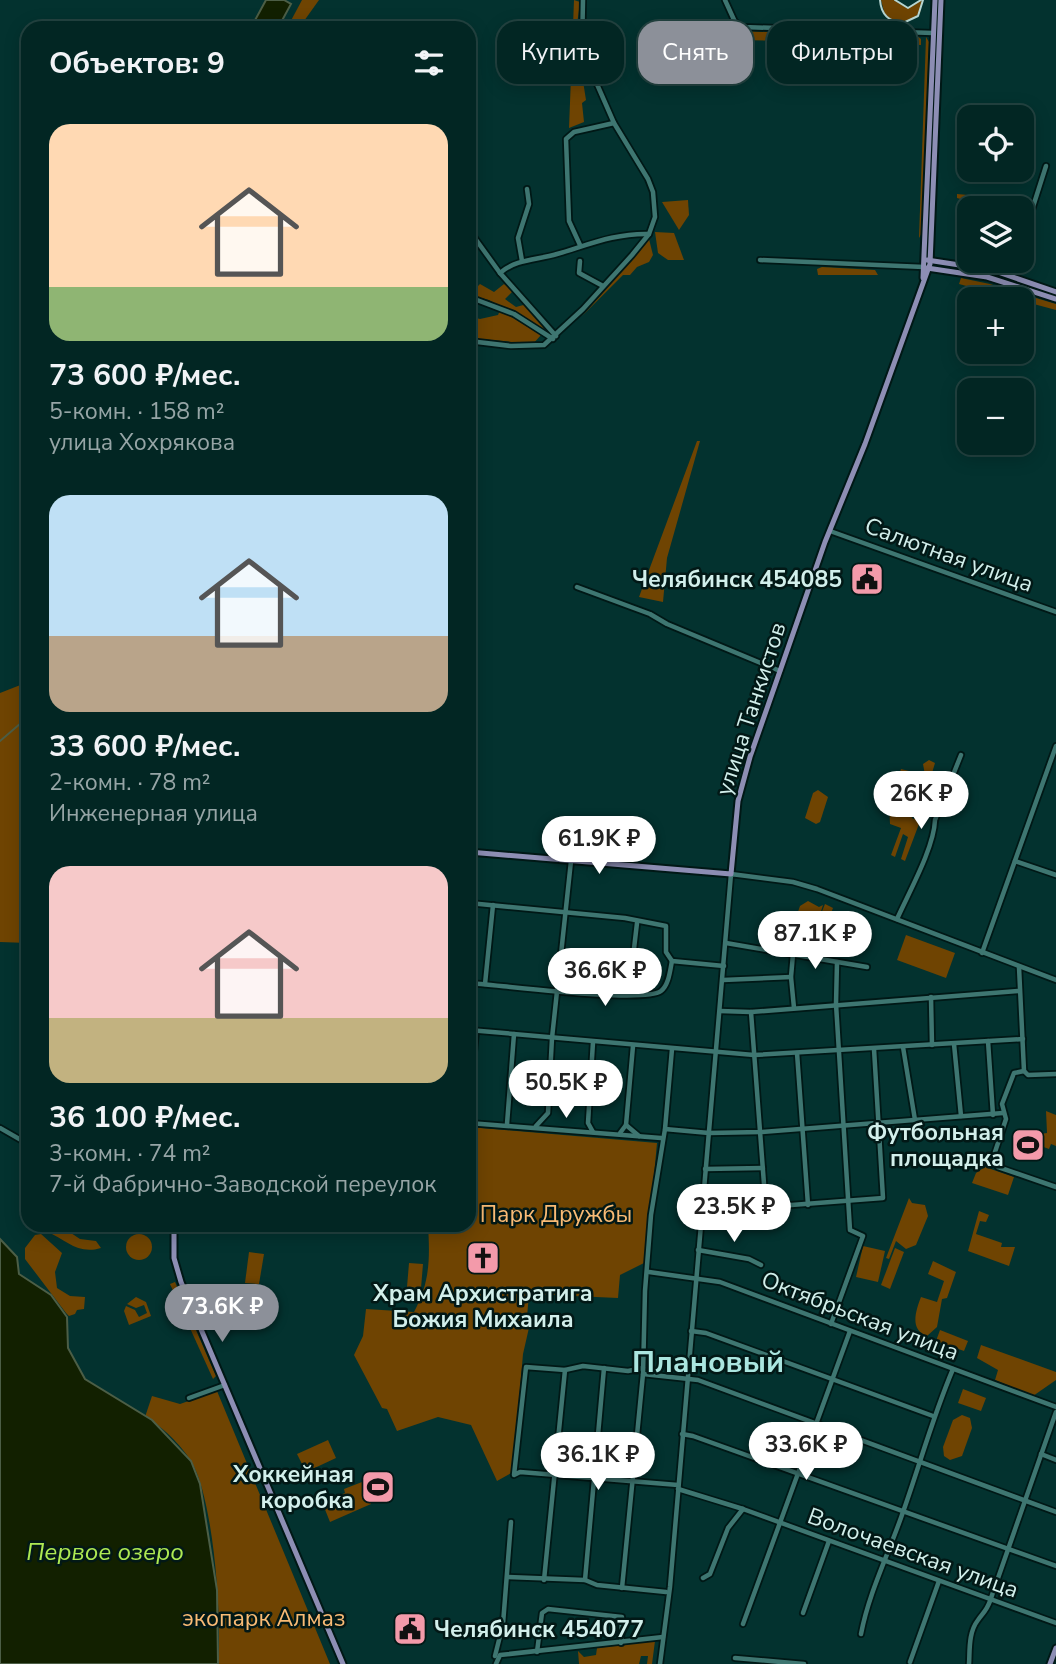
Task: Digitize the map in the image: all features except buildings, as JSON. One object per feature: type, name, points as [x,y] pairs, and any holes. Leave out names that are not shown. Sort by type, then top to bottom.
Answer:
[{"type":"main road","name":"улица Танкистов","points":[[935,0],[937,33]]},
{"type":"main road","name":"улица Танкистов","points":[[731,874],[740,790],[830,531],[865,444],[922,281],[923,267],[927,260],[937,33],[941,0]]},
{"type":"main road","points":[[927,260],[972,266],[1056,292]]},
{"type":"main road","points":[[923,267],[987,277],[1056,299]]},
{"type":"main road","points":[[476,853],[731,874]]},
{"type":"main road","points":[[174,1232],[177,1269],[343,1664]]},
{"type":"main road","points":[[1050,1664],[1056,1648]]},
{"type":"street","points":[[476,342],[534,347],[554,337],[649,234],[655,216],[653,192],[614,123],[582,50],[583,0]]},
{"type":"street","points":[[724,0],[735,22],[743,27],[937,33]]},
{"type":"street","points":[[580,245],[569,222],[566,139],[574,132],[614,123]]},
{"type":"street","points":[[1034,204],[1046,166]]},
{"type":"street","points":[[522,261],[518,238],[529,204],[527,188]]},
{"type":"street","points":[[500,273],[511,264],[557,254],[580,245],[627,234],[649,234]]},
{"type":"street","points":[[476,240],[554,337]]},
{"type":"street","points":[[760,260],[923,267],[927,260]]},
{"type":"street","points":[[580,261],[579,273],[603,286]]},
{"type":"street","points":[[476,300],[514,314],[554,337]]},
{"type":"street","name":"Салютная улица","points":[[830,531],[1056,612]]},
{"type":"street","points":[[577,587],[650,614],[667,624],[780,671]]},
{"type":"street","points":[[982,953],[1056,746]]},
{"type":"street","points":[[897,919],[922,863],[934,831],[935,820],[961,755]]},
{"type":"street","points":[[536,1126],[548,1113],[552,1038],[571,861]]},
{"type":"street","points":[[1015,861],[1056,875]]},
{"type":"street","points":[[731,874],[793,882],[1056,980]]},
{"type":"street","name":"улица Танкистов","points":[[660,1664],[666,1592],[670,1587],[731,874]]},
{"type":"street","points":[[476,903],[666,926],[666,952],[671,961],[664,988],[659,992],[610,996],[476,983]]},
{"type":"street","points":[[485,984],[493,905]]},
{"type":"street","points":[[635,994],[630,983],[637,922]]},
{"type":"street","points":[[726,943],[867,967]]},
{"type":"street","points":[[793,954],[791,977],[794,1008]]},
{"type":"street","points":[[671,961],[724,966]]},
{"type":"street","points":[[831,1324],[863,1236],[850,1230],[851,1202],[836,1003],[837,962]]},
{"type":"street","points":[[1018,967],[1024,1071],[1028,1075],[1056,1074]]},
{"type":"street","points":[[723,980],[791,977]]},
{"type":"street","points":[[720,1011],[751,1012],[836,1003],[1018,991]]},
{"type":"street","points":[[931,997],[932,1045]]},
{"type":"street","points":[[751,1012],[764,1184]]},
{"type":"street","points":[[476,1031],[754,1055],[1023,1039]]},
{"type":"street","points":[[507,1124],[514,1034]]},
{"type":"street","points":[[988,1041],[993,1115]]},
{"type":"street","points":[[593,1042],[588,1123],[593,1132]]},
{"type":"street","points":[[954,1043],[961,1116]]},
{"type":"street","points":[[620,1132],[626,1125],[633,1046]]},
{"type":"street","points":[[903,1047],[915,1120]]},
{"type":"street","points":[[622,1588],[643,1371],[650,1223],[661,1138],[665,1129],[672,1049]]},
{"type":"street","points":[[701,1212],[883,1198],[881,1125],[874,1049]]},
{"type":"street","points":[[797,1054],[808,1205]]},
{"type":"street","points":[[991,1164],[1006,1119],[1002,1104],[1014,1073],[1024,1071]]},
{"type":"street","points":[[665,1129],[709,1133],[761,1132],[802,1127],[881,1125],[1003,1113]]},
{"type":"street","points":[[476,1123],[528,1128],[536,1126],[565,1133],[620,1132],[661,1138]]},
{"type":"street","points":[[626,1125],[640,1136]]},
{"type":"street","points":[[0,1128],[21,1140]]},
{"type":"street","points":[[998,1167],[1056,1187]]},
{"type":"street","points":[[705,1169],[763,1168]]},
{"type":"street","points":[[698,1250],[749,1259],[761,1265]]},
{"type":"street","name":"Октябрьская улица","points":[[649,1272],[720,1282],[1056,1409]]},
{"type":"street","points":[[691,1331],[706,1333],[933,1416]]},
{"type":"street","points":[[743,1624],[796,1472],[850,1331]]},
{"type":"street","points":[[544,1580],[565,1370],[583,1366],[643,1371],[698,1380],[1056,1512]]},
{"type":"street","name":"Волочаевская улица","points":[[565,1370],[526,1367],[514,1475],[520,1472],[678,1487],[1056,1623]]},
{"type":"street","points":[[585,1580],[604,1368]]},
{"type":"street","points":[[861,1634],[865,1614],[904,1511],[933,1416],[953,1369]]},
{"type":"street","points":[[189,1398],[225,1385]]},
{"type":"street","points":[[969,1664],[967,1652],[977,1620],[985,1615],[1056,1409]]},
{"type":"street","points":[[682,1434],[796,1472],[1056,1566]]},
{"type":"street","points":[[1041,1454],[1056,1460]]},
{"type":"street","points":[[703,1578],[710,1573],[728,1528],[743,1509]]},
{"type":"street","points":[[495,1656],[503,1624],[511,1522]]},
{"type":"street","points":[[803,1613],[830,1541]]},
{"type":"street","points":[[508,1577],[585,1580],[622,1588],[666,1592]]},
{"type":"street","points":[[910,1662],[939,1581]]},
{"type":"street","points":[[537,1652],[542,1613],[548,1609],[622,1618],[621,1643]]},
{"type":"street","points":[[496,1664],[500,1656],[663,1637]]},
{"type":"street","points":[[735,1658],[804,1664]]},
{"type":"green space","points":[[302,0],[319,0],[304,21],[291,21]]},
{"type":"green space","points":[[574,0],[580,2],[578,21],[573,21]]},
{"type":"green space","points":[[881,0],[894,0],[907,8],[922,0],[920,13],[910,20],[894,21],[885,15]]},
{"type":"green space","points":[[753,32],[767,32],[767,41],[753,40]]},
{"type":"green space","points":[[926,37],[929,42],[922,233],[919,238]]},
{"type":"green space","points":[[571,84],[583,84],[586,100],[582,103],[584,122],[569,128]]},
{"type":"green space","points":[[688,200],[689,215],[679,230],[662,202]]},
{"type":"green space","points":[[655,232],[674,233],[684,260],[668,260],[658,253]]},
{"type":"green space","points":[[649,239],[653,255],[649,262],[637,267],[630,275],[623,275],[582,316]]},
{"type":"green space","points":[[817,269],[875,270],[878,275],[818,275]]},
{"type":"green space","points":[[961,278],[1000,287],[970,287],[959,284]]},
{"type":"green space","points":[[480,284],[494,292],[504,284],[513,291],[505,299],[516,307],[527,304],[547,328],[543,332],[489,300],[476,297],[476,288]]},
{"type":"green space","points":[[1034,297],[1056,304],[1056,310],[1034,304]]},
{"type":"green space","points":[[500,310],[541,335],[533,344],[476,339],[476,318],[498,315]]},
{"type":"green space","points":[[697,441],[700,441],[667,558],[663,602],[639,597]]},
{"type":"green space","points":[[21,685],[21,943],[0,942],[0,693]]},
{"type":"green space","points":[[929,760],[935,763],[924,800],[909,814],[913,819],[918,818],[919,824],[905,861],[901,859],[908,837],[903,834],[895,857],[891,855],[901,828],[890,824],[889,804],[901,769],[925,775],[923,764]]},
{"type":"green space","points":[[818,790],[828,797],[820,822],[816,824],[805,818],[813,793]]},
{"type":"green space","points":[[808,901],[819,907],[823,905],[817,924],[825,904],[833,908],[825,929],[816,926],[808,949],[794,944],[790,935],[800,906]]},
{"type":"green space","points":[[906,935],[955,953],[946,978],[897,960]]},
{"type":"green space","points":[[1046,1111],[1056,1115],[1056,1146],[1051,1144],[1049,1149],[1038,1145],[1040,1134],[1047,1133]]},
{"type":"green space","name":"Парк Дружбы","points":[[476,1128],[657,1143],[646,1262],[620,1275],[618,1298],[529,1294],[527,1317],[531,1319],[523,1354],[513,1472],[497,1481],[471,1425],[438,1417],[397,1431],[387,1409],[382,1408],[354,1355],[363,1336],[366,1309],[414,1312],[428,1270],[428,1232],[476,1232]]},
{"type":"green space","points":[[985,1167],[1014,1177],[1008,1195],[972,1183],[976,1173]]},
{"type":"green space","points":[[909,1198],[912,1203],[925,1205],[928,1216],[916,1245],[906,1249],[896,1241],[889,1259],[886,1258]]},
{"type":"green space","points":[[979,1211],[989,1215],[986,1222],[980,1221],[976,1234],[1002,1243],[1001,1247],[1015,1247],[1009,1266],[968,1251]]},
{"type":"green space","points":[[48,1232],[70,1232],[80,1239],[96,1241],[101,1248],[86,1250]]},
{"type":"green space","points":[[41,1234],[62,1253],[55,1272],[57,1288],[70,1296],[85,1297],[84,1309],[77,1310],[75,1314],[69,1316],[66,1313],[25,1259],[25,1248],[35,1235]]},
{"type":"green space","points":[[139,1234],[148,1238],[152,1247],[148,1256],[139,1260],[130,1256],[126,1247],[130,1238]]},
{"type":"green space","points":[[863,1246],[885,1251],[878,1282],[856,1277]]},
{"type":"green space","points":[[895,1248],[904,1252],[890,1289],[881,1285]]},
{"type":"green space","points":[[249,1252],[264,1254],[259,1284],[245,1283]]},
{"type":"green space","points":[[933,1261],[956,1272],[947,1298],[942,1299],[937,1327],[927,1336],[918,1329],[915,1319],[921,1297],[937,1302],[944,1281],[928,1274]]},
{"type":"green space","points":[[409,1263],[423,1264],[421,1288],[407,1287]]},
{"type":"green space","points":[[175,1282],[216,1376],[213,1379],[170,1284]]},
{"type":"green space","points":[[136,1297],[146,1302],[151,1316],[129,1325],[124,1311],[126,1306],[135,1310],[139,1317],[147,1313],[144,1305],[136,1308],[127,1304]]},
{"type":"green space","points":[[940,1330],[968,1341],[964,1351],[936,1341]]},
{"type":"green space","points":[[981,1345],[1056,1372],[1056,1380],[1033,1396],[995,1380],[998,1370],[977,1358]]},
{"type":"green space","points":[[963,1389],[986,1398],[981,1411],[958,1403]]},
{"type":"green space","name":"экопарк Алмаз","points":[[217,1391],[330,1664],[218,1664],[219,1619],[215,1560],[199,1479],[182,1448],[164,1430],[145,1417],[152,1396],[180,1404]]},
{"type":"green space","points":[[962,1415],[970,1418],[972,1428],[962,1456],[950,1460],[944,1456],[943,1447],[953,1420]]},
{"type":"green space","points":[[328,1440],[336,1458],[306,1472],[297,1454]]},
{"type":"green space","points":[[362,1482],[371,1504],[330,1522],[324,1507],[339,1501],[338,1496],[345,1493],[344,1489]]},
{"type":"green space","points":[[655,1641],[652,1664],[647,1664],[648,1656],[641,1656],[639,1664],[579,1664],[578,1651],[584,1657],[596,1655],[597,1648]]},
{"type":"water","points":[[266,0],[284,0],[291,4],[282,21],[255,21]]},
{"type":"water","name":"Первое озеро","points":[[0,1239],[17,1257],[19,1274],[51,1295],[67,1317],[68,1348],[85,1379],[152,1420],[191,1461],[200,1484],[217,1590],[218,1664],[0,1664]]},
{"type":"waterway","points":[[0,741],[21,723]]},
{"type":"tram line","points":[[880,0],[887,16],[903,23],[918,16],[923,0]]},
{"type":"tram line","points":[[895,0],[908,8],[921,0]]},
{"type":"place","name":"Челябинск 454085","points":[[867,579]]},
{"type":"place","name":"Футбольная площадка","points":[[1028,1145]]},
{"type":"place","name":"Храм Архистратига Божия Михаила","points":[[483,1258]]},
{"type":"place","name":"Хоккейная коробка","points":[[378,1487]]},
{"type":"place","name":"Челябинск 454077","points":[[410,1629]]},
{"type":"district","name":"Плановый","points":[[708,1362]]}]
